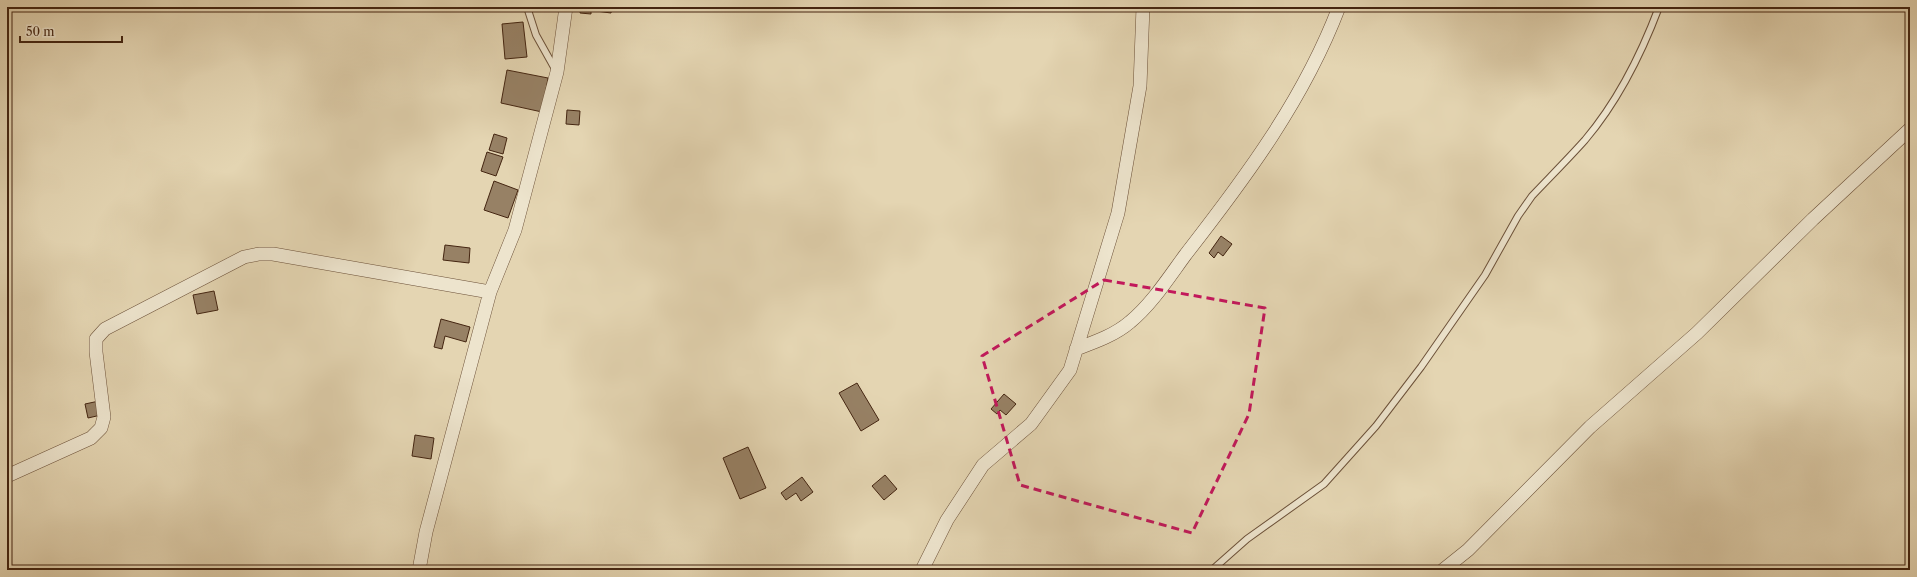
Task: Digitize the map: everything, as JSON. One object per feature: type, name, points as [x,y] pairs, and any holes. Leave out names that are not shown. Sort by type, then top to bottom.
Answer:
[{"type":"street","points":[[419,570],[426,532],[490,292],[515,230],[557,72],[566,7]]},
{"type":"street","points":[[922,570],[947,520],[983,464],[1031,424],[1070,370],[1118,213],[1140,86],[1143,7]]},
{"type":"street","points":[[1076,349],[1113,334],[1130,322],[1144,308],[1202,234],[1267,144],[1293,105],[1318,57],[1339,7]]},
{"type":"street","points":[[1443,570],[1468,550],[1590,427],[1697,333],[1813,219],[1910,129]]},
{"type":"street","points":[[7,476],[91,438],[101,428],[104,417],[96,352],[96,339],[105,329],[244,258],[259,254],[273,254],[490,292]]},
{"type":"lane","points":[[527,7],[536,35],[557,72]]},
{"type":"lane","points":[[1212,570],[1247,539],[1324,484],[1399,397],[1492,263],[1518,216],[1529,201],[1585,140],[1611,105],[1642,50],[1659,7]]},
{"type":"highlighted area","points":[[1104,280],[1265,308],[1249,414],[1192,533],[1020,485],[982,356]]},
{"type":"building","points":[[581,7],[591,7],[591,14],[580,13]]},
{"type":"building","points":[[597,7],[612,7],[611,13],[596,11]]},
{"type":"building","points":[[523,22],[527,57],[505,59],[502,24]]},
{"type":"building","points":[[507,70],[548,78],[542,112],[501,103]]},
{"type":"building","points":[[567,110],[580,111],[579,125],[566,124]]},
{"type":"building","points":[[494,134],[507,138],[503,154],[489,150]]},
{"type":"building","points":[[487,152],[503,157],[496,176],[481,171]]},
{"type":"building","points":[[494,181],[518,190],[508,218],[484,210]]},
{"type":"building","points":[[1221,236],[1232,244],[1223,256],[1218,252],[1214,258],[1209,253]]},
{"type":"building","points":[[445,245],[470,248],[469,263],[443,260]]},
{"type":"building","points":[[214,291],[218,310],[197,314],[193,295]]},
{"type":"building","points":[[441,319],[470,327],[466,342],[445,336],[442,349],[434,347]]},
{"type":"building","points":[[857,383],[879,420],[861,431],[839,393]]},
{"type":"building","points":[[1004,394],[1016,404],[1006,415],[1000,410],[997,414],[991,409]]},
{"type":"building","points":[[99,401],[101,415],[88,418],[85,404]]},
{"type":"building","points":[[415,435],[434,438],[431,459],[412,456]]},
{"type":"building","points":[[748,447],[766,488],[740,499],[723,458]]},
{"type":"building","points":[[885,475],[897,489],[884,500],[872,486]]},
{"type":"building","points":[[802,477],[813,492],[801,501],[796,493],[786,500],[781,493]]}]
